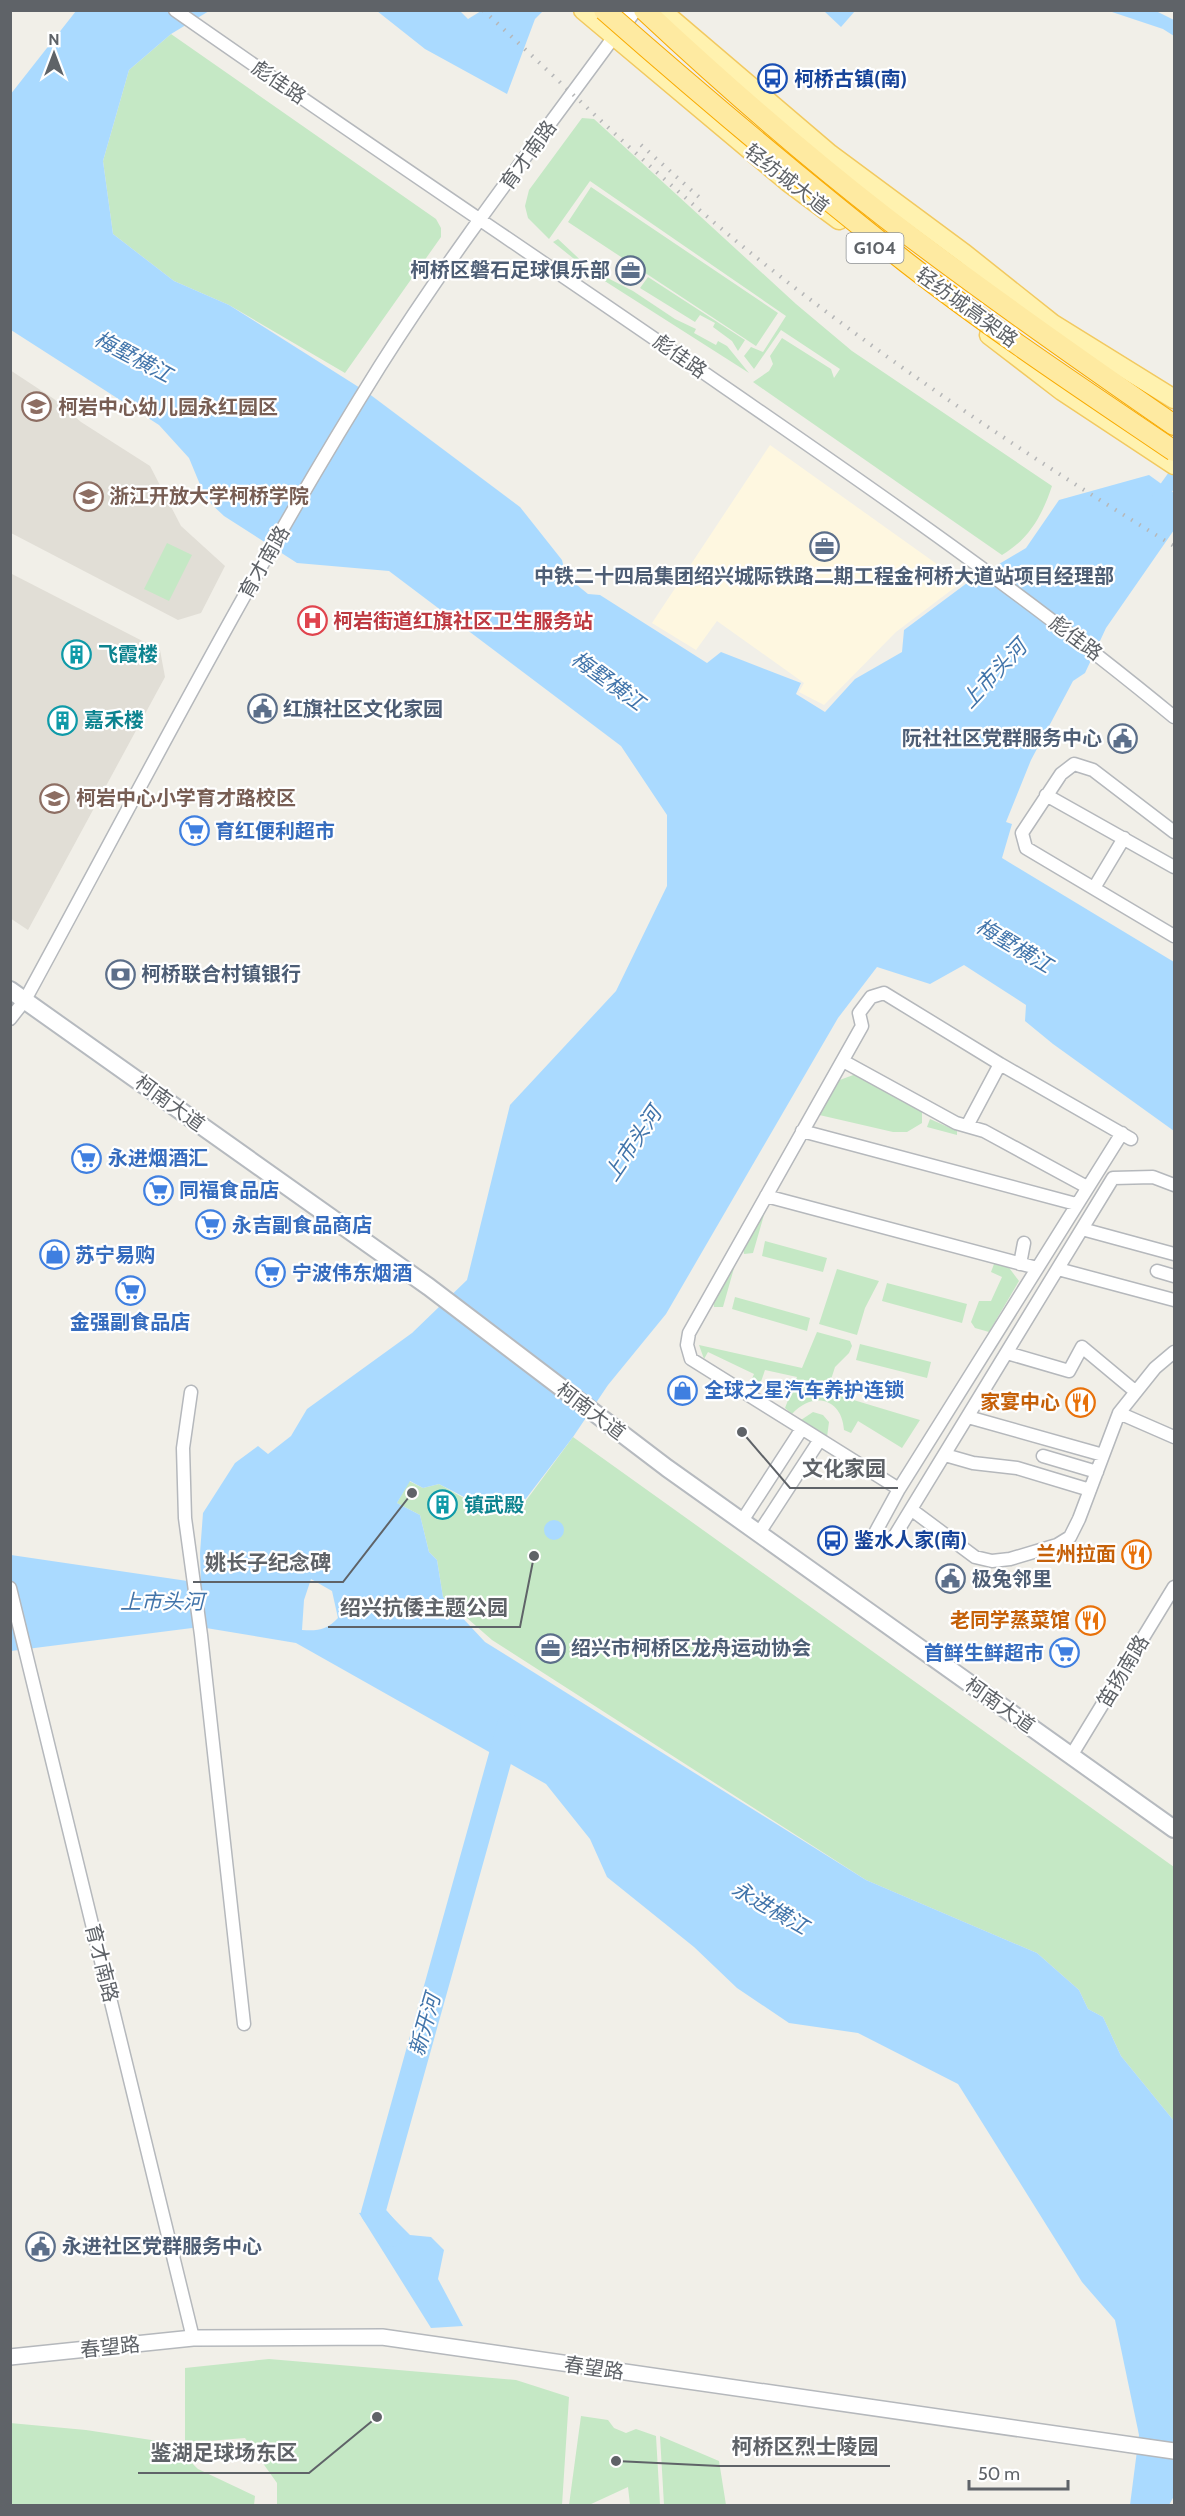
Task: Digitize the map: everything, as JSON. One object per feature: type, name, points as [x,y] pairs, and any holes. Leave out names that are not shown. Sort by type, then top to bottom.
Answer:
[{"type":"highway","name":"轻纺城高架路","points":[[604,10],[755,140],[908,264],[1032,355],[1174,451]]},
{"type":"highway","name":"轻纺城高架路","points":[[644,10],[717,78],[884,217],[1046,338],[1174,425]]},
{"type":"main road","name":"轻纺城大道","points":[[583,10],[613,38],[788,182],[1062,391],[1174,465]]},
{"type":"main road","name":"G104","points":[[662,10],[830,154],[965,254],[1053,324],[1174,398]]},
{"type":"main road","name":"柯南大道","points":[[10,990],[429,1287],[638,1447],[1174,1829]]},
{"type":"street","name":"彪佳路","points":[[175,10],[773,419],[969,557],[1101,657],[1174,717]]},
{"type":"street","points":[[613,38],[634,10]]},
{"type":"street","name":"育才南路","points":[[10,1019],[25,1000],[260,566],[380,367],[479,219],[613,38]]},
{"type":"street","points":[[1174,832],[1093,770],[1074,764],[1062,774],[1046,795],[1022,833],[1026,848],[1174,936]]},
{"type":"street","points":[[1046,795],[1174,867]]},
{"type":"street","points":[[1094,888],[1124,838]]},
{"type":"street","points":[[875,1533],[899,1489],[1076,1204],[1126,1136],[1000,1064],[884,993],[871,997],[859,1013],[862,1026],[689,1333],[687,1345],[691,1359],[801,1430],[899,1489]]},
{"type":"street","points":[[843,1060],[956,1123],[984,1131],[1087,1187]]},
{"type":"street","points":[[967,1126],[1000,1064]]},
{"type":"street","points":[[802,1131],[1076,1204]]},
{"type":"street","points":[[894,1537],[1113,1178],[1153,1177],[1174,1185]]},
{"type":"street","points":[[766,1196],[1037,1268]]},
{"type":"street","points":[[1082,1229],[1174,1254]]},
{"type":"street","points":[[1020,1264],[1024,1243]]},
{"type":"street","points":[[1058,1269],[1174,1300]]},
{"type":"street","points":[[1157,1271],[1174,1276]]},
{"type":"street","points":[[1007,1353],[1070,1371],[1082,1347],[1136,1392]]},
{"type":"street","points":[[912,1510],[975,1557],[992,1561],[1010,1559],[1058,1545],[1070,1537],[1119,1413],[1155,1368],[1174,1352]]},
{"type":"street","points":[[191,1392],[183,1448],[185,1518],[201,1635],[244,2024]]},
{"type":"street","points":[[1119,1413],[1174,1437]]},
{"type":"street","points":[[968,1417],[1103,1455]]},
{"type":"street","points":[[742,1521],[801,1430]]},
{"type":"street","points":[[759,1533],[819,1441]]},
{"type":"street","points":[[945,1455],[973,1463],[1017,1468],[1090,1490]]},
{"type":"street","points":[[1043,1456],[1097,1472]]},
{"type":"street","name":"笛扬南路","points":[[1071,1756],[1174,1587]]},
{"type":"street","name":"育才南路","points":[[10,1588],[194,2338]]},
{"type":"street","name":"春望路","points":[[10,2357],[194,2338],[382,2337],[1174,2451]]},
{"type":"shaded area","name":"浙江开放大学柯桥学院","points":[[10,370],[54,399],[81,422],[150,466],[181,526],[225,566],[201,613],[178,620],[11,533]]},
{"type":"shaded area","points":[[770,445],[962,582],[896,632],[824,705],[799,692],[804,683],[717,621],[696,650],[652,623]]},
{"type":"shaded area","name":"柯岩中心小学育才路校区","points":[[10,573],[160,650],[165,677],[28,930],[10,918]]},
{"type":"green space","points":[[171,34],[436,219],[441,228],[441,237],[345,373],[229,305],[174,281],[113,234],[103,161],[129,70]]},
{"type":"green space","points":[[582,118],[594,119],[796,304],[852,351],[1052,486],[1039,517],[1020,542],[1002,555],[753,382],[769,371],[773,364],[770,356],[782,338],[831,369],[834,378],[840,369],[781,330],[754,369],[744,356],[751,347],[763,352],[786,316],[590,181],[549,239],[528,218],[525,206],[529,190]]},
{"type":"green space","points":[[591,187],[778,313],[756,346],[568,222]]},
{"type":"green space","points":[[558,239],[590,269],[633,291],[675,319],[696,329],[694,333],[716,345],[718,341],[727,346],[749,373],[589,271],[553,242]]},
{"type":"green space","points":[[648,277],[745,340],[738,351],[732,341],[713,327],[715,323],[700,315],[695,322],[640,288]]},
{"type":"green space","points":[[167,543],[192,555],[169,601],[144,589]]},
{"type":"green space","points":[[856,1074],[922,1111],[922,1123],[907,1132],[893,1132],[815,1114],[837,1081]]},
{"type":"green space","points":[[930,1119],[957,1131],[957,1135],[927,1127]]},
{"type":"green space","points":[[766,1208],[753,1253],[744,1254],[743,1246]]},
{"type":"green space","points":[[765,1241],[827,1258],[823,1272],[762,1256]]},
{"type":"green space","points":[[736,1261],[723,1307],[714,1307],[713,1300]]},
{"type":"green space","points":[[994,1264],[1007,1265],[1019,1281],[989,1332],[975,1328],[971,1322],[979,1301],[991,1301],[1002,1277],[991,1272]]},
{"type":"green space","points":[[837,1269],[879,1281],[865,1308],[857,1335],[819,1324]]},
{"type":"green space","points":[[887,1283],[967,1304],[962,1323],[882,1301]]},
{"type":"green space","points":[[735,1297],[810,1318],[807,1331],[732,1309]]},
{"type":"green space","points":[[817,1332],[850,1341],[852,1346],[849,1353],[835,1367],[827,1392],[920,1420],[902,1448],[858,1421],[851,1433],[844,1430],[838,1411],[825,1401],[809,1402],[792,1414],[785,1408],[797,1377],[765,1370],[757,1393],[748,1388],[754,1374],[708,1352],[704,1359],[699,1345],[802,1368]]},
{"type":"green space","points":[[860,1344],[931,1362],[927,1378],[856,1360]]},
{"type":"green space","points":[[813,1412],[823,1415],[829,1422],[827,1437],[801,1420]]},
{"type":"green space","points":[[573,1437],[1174,1867],[1174,2121],[1121,2056],[1103,2017],[1088,2009],[1079,1990],[1037,1953],[866,1880],[492,1640],[443,1597],[437,1560],[429,1552],[420,1515],[397,1503],[409,1481],[423,1488],[439,1484],[490,1513],[510,1513],[525,1502]]},
{"type":"green space","points":[[269,2359],[516,2380],[569,2397],[562,2505],[277,2505],[277,2483],[245,2438],[185,2443],[185,2368]]},
{"type":"green space","points":[[581,2416],[608,2420],[614,2428],[626,2433],[636,2429],[656,2436],[660,2505],[630,2505],[628,2487],[589,2505],[569,2505]]},
{"type":"green space","points":[[10,2423],[86,2430],[171,2443],[198,2469],[255,2496],[254,2505],[11,2505]]},
{"type":"green space","points":[[660,2436],[719,2461],[726,2505],[664,2505]]},
{"type":"water","points":[[76,11],[209,11],[171,34],[129,70],[103,161],[113,234],[174,281],[229,305],[368,393],[520,507],[562,560],[566,576],[588,594],[600,595],[707,663],[721,652],[801,683],[796,694],[825,712],[855,679],[902,652],[904,630],[967,583],[1026,548],[1059,500],[1149,475],[1174,493],[1174,530],[1106,628],[1085,673],[1073,681],[1031,760],[1006,822],[1012,824],[1002,858],[1174,962],[1174,1131],[1053,1044],[1025,1021],[1026,1005],[964,965],[930,984],[877,967],[838,1018],[666,1314],[608,1385],[573,1437],[518,1509],[499,1514],[473,1510],[464,1497],[439,1484],[423,1488],[410,1481],[397,1503],[420,1515],[429,1552],[437,1560],[443,1597],[485,1642],[866,1880],[1037,1953],[1079,1990],[1088,2009],[1103,2017],[1121,2056],[1174,2121],[1174,2496],[1169,2505],[1130,2505],[1139,2435],[1115,2320],[1082,2282],[958,2084],[858,2033],[789,2023],[737,1988],[694,1947],[607,1877],[590,1839],[546,1784],[296,1643],[200,1627],[11,1651],[11,1555],[201,1583],[200,1553],[203,1513],[235,1463],[258,1446],[268,1454],[291,1436],[307,1409],[412,1333],[467,1280],[510,1105],[616,991],[667,886],[667,815],[621,746],[389,571],[297,563],[224,516],[206,499],[189,458],[159,425],[11,330],[10,95]],"holes":[[[311,1579],[332,1591],[338,1618],[322,1629],[302,1630],[304,1600]]]},
{"type":"water","points":[[377,11],[460,11],[468,19],[481,11],[543,11],[535,19],[507,94],[425,49]]},
{"type":"water","points":[[824,11],[855,11],[841,27]]},
{"type":"water","points":[[1109,11],[1156,11],[1174,20],[1174,36],[1163,29]]},
{"type":"water","points":[[554,1520],[561,1523],[564,1530],[561,1537],[554,1540],[547,1537],[544,1530],[547,1523]]},
{"type":"water","points":[[384,2209],[410,2235],[431,2237],[444,2250],[438,2279],[463,2326],[431,2328],[359,2213]]},
{"type":"waterway","points":[[1159,498],[1174,477]]},
{"type":"waterway","name":"新开河","points":[[392,2235],[373,2213],[509,1726]]},
{"type":"railway","points":[[483,10],[658,173],[767,266],[915,377],[1069,480],[1174,546]]},
{"type":"railway","points":[[641,145],[699,197]]},
{"type":"place","name":"柯桥古镇(南)","points":[[773,79]]},
{"type":"place","name":"柯桥区磐石足球俱乐部","points":[[631,270]]},
{"type":"place","name":"柯岩中心幼儿园永红园区","points":[[37,407]]},
{"type":"place","name":"浙江开放大学柯桥学院","points":[[88,496]]},
{"type":"place","name":"中铁二十四局集团绍兴城际铁路二期工程金柯桥大道站项目经理部","points":[[824,546]]},
{"type":"place","name":"柯岩街道红旗社区卫生服务站","points":[[312,621]]},
{"type":"place","name":"飞霞楼","points":[[77,654]]},
{"type":"place","name":"红旗社区文化家园","points":[[262,709]]},
{"type":"place","name":"嘉禾楼","points":[[63,720]]},
{"type":"place","name":"阮社社区党群服务中心","points":[[1123,738]]},
{"type":"place","name":"柯岩中心小学育才路校区","points":[[55,798]]},
{"type":"place","name":"育红便利超市","points":[[194,831]]},
{"type":"place","name":"柯桥联合村镇银行","points":[[120,974]]},
{"type":"place","name":"永进烟酒汇","points":[[87,1158]]},
{"type":"place","name":"同福食品店","points":[[158,1190]]},
{"type":"place","name":"永吉副食品商店","points":[[211,1225]]},
{"type":"place","name":"苏宁易购","points":[[54,1255]]},
{"type":"place","name":"宁波伟东烟酒","points":[[271,1273]]},
{"type":"place","name":"金强副食品店","points":[[130,1291]]},
{"type":"place","name":"全球之星汽车养护连锁","points":[[683,1390]]},
{"type":"place","name":"家宴中心","points":[[1081,1402]]},
{"type":"place","name":"文化家园","points":[[742,1432]]},
{"type":"place","name":"姚长子纪念碑","points":[[412,1493]]},
{"type":"place","name":"镇武殿","points":[[443,1505]]},
{"type":"place","name":"鉴水人家(南)","points":[[833,1540]]},
{"type":"place","name":"兰州拉面","points":[[1137,1554]]},
{"type":"place","name":"绍兴抗倭主题公园","points":[[534,1556]]},
{"type":"place","name":"极兔邻里","points":[[951,1579]]},
{"type":"place","name":"老同学蒸菜馆","points":[[1091,1620]]},
{"type":"place","name":"绍兴市柯桥区龙舟运动协会","points":[[550,1648]]},
{"type":"place","name":"首鲜生鲜超市","points":[[1065,1653]]},
{"type":"place","name":"永进社区党群服务中心","points":[[41,2246]]},
{"type":"place","name":"鉴湖足球场东区","points":[[377,2417]]},
{"type":"place","name":"柯桥区烈士陵园","points":[[616,2461]]},
{"type":"water label","name":"梅墅横江","points":[[133,357]]},
{"type":"water label","name":"上市头河","points":[[994,674]]},
{"type":"water label","name":"梅墅横江","points":[[608,681]]},
{"type":"water label","name":"梅墅横江","points":[[1014,946]]},
{"type":"water label","name":"上市头河","points":[[633,1144]]},
{"type":"water label","name":"上市头河","points":[[162,1602]]},
{"type":"water label","name":"永进横江","points":[[770,1908]]}]
